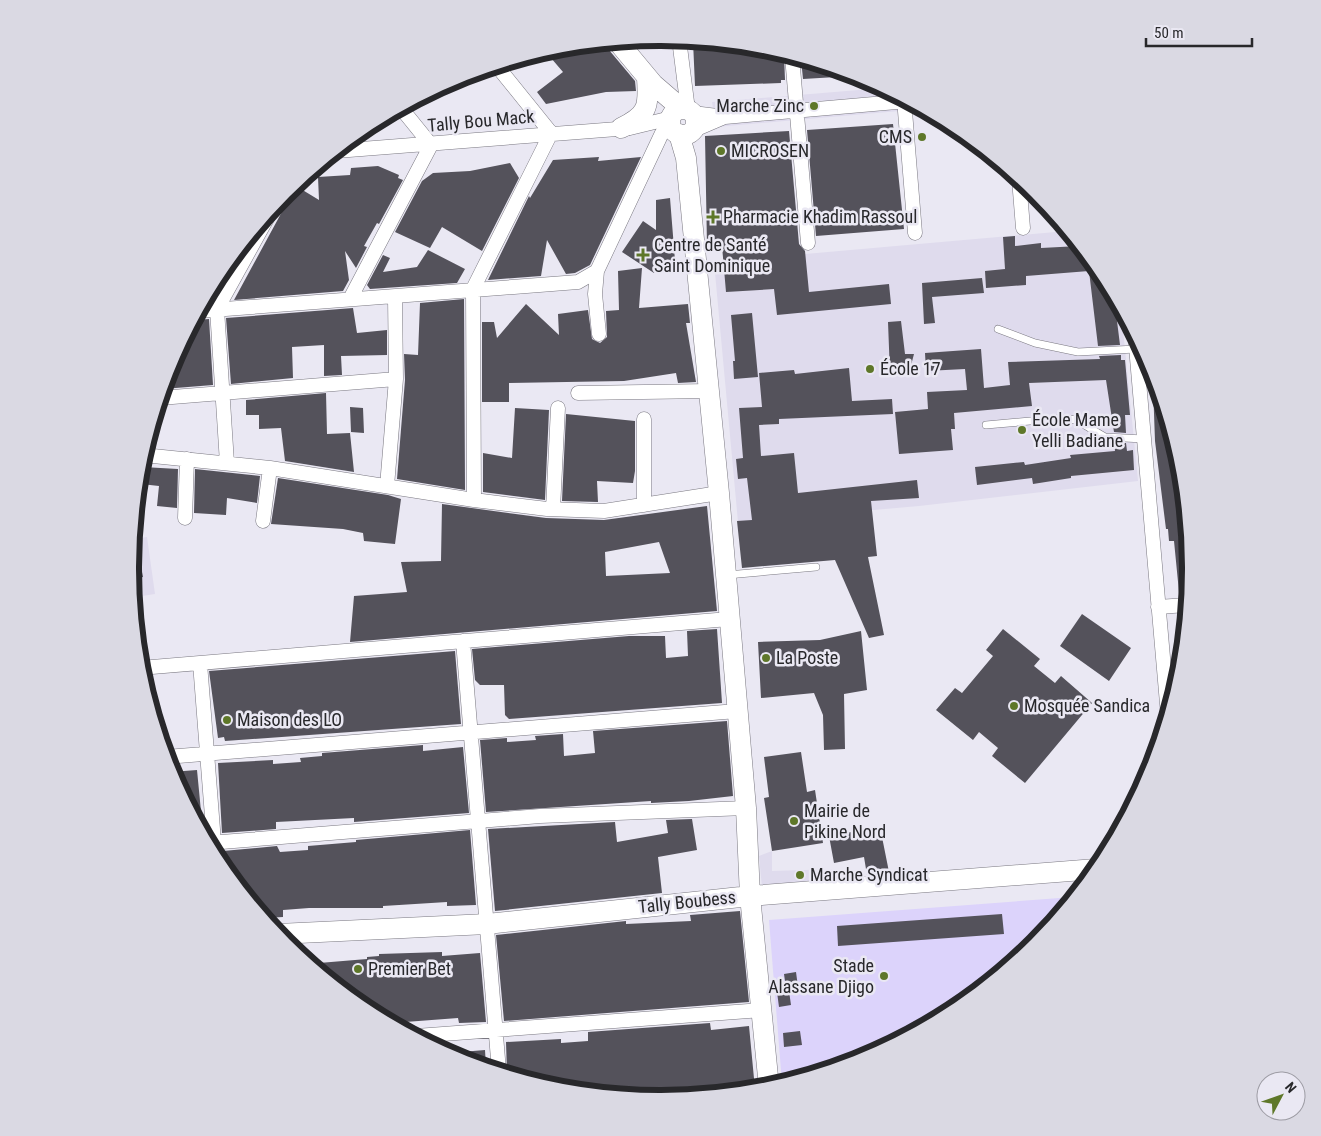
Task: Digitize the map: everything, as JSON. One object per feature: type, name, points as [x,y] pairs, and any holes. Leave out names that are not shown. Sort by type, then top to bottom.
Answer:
[{"type":"street","points":[[622,47],[681,123]]},
{"type":"street","points":[[679,47],[681,123],[719,493],[746,808],[750,896],[768,1079]]},
{"type":"street","points":[[793,63],[808,243]]},
{"type":"street","points":[[474,500],[473,289],[551,133],[501,71]]},
{"type":"street","points":[[625,128],[637,120],[643,113],[648,101],[650,81]]},
{"type":"street","name":"Tally Bou Mack","points":[[347,151],[681,123],[725,117],[895,102]]},
{"type":"street","points":[[906,108],[915,233]]},
{"type":"street","points":[[350,299],[431,145],[405,113]]},
{"type":"street","points":[[599,334],[595,294],[597,271],[648,167],[681,123]]},
{"type":"street","points":[[1019,189],[1023,228]]},
{"type":"street","points":[[227,463],[217,309],[255,240]]},
{"type":"street","points":[[208,310],[578,282],[597,271]]},
{"type":"street","points":[[387,486],[396,379],[395,297]]},
{"type":"street","points":[[1139,359],[1166,694]]},
{"type":"street","points":[[167,398],[396,379]]},
{"type":"street","points":[[578,393],[709,391]]},
{"type":"street","points":[[553,509],[558,408]]},
{"type":"street","points":[[644,419],[644,505]]},
{"type":"street","points":[[151,456],[270,468],[474,500],[553,509],[604,511],[719,493]]},
{"type":"street","points":[[186,518],[187,459]]},
{"type":"street","points":[[263,521],[270,468]]},
{"type":"street","points":[[1158,607],[1181,605]]},
{"type":"street","points":[[149,667],[729,619]]},
{"type":"street","points":[[463,641],[498,1064]]},
{"type":"street","points":[[200,663],[212,834]]},
{"type":"street","points":[[174,756],[737,711]]},
{"type":"street","points":[[220,846],[540,816],[746,808]]},
{"type":"street","name":"Tally Boubess","points":[[289,933],[487,924],[750,896],[1086,870]]},
{"type":"street","points":[[428,1035],[762,1010]]},
{"type":"lane","points":[[998,329],[1035,343],[1078,352],[1133,348]]},
{"type":"lane","points":[[986,425],[1064,418],[1076,420],[1105,437],[1144,439]]},
{"type":"lane","points":[[726,575],[816,567]]},
{"type":"shaded area","name":"Marche Zinc","points":[[867,89],[910,110],[716,127],[712,102]]},
{"type":"shaded area","name":"École 17","points":[[1059,232],[1094,278],[1123,327],[1138,481],[919,506],[738,522],[714,262]]},
{"type":"shaded area","points":[[147,537],[155,594],[142,596],[142,604],[140,602],[140,538]]},
{"type":"shaded area","name":"Marche Syndicat","points":[[772,851],[772,871],[838,869],[844,893],[763,898],[759,856]]},
{"type":"shaded area","name":"Stade Alassane Djigo","points":[[1065,898],[1053,912],[1005,960],[950,1002],[891,1036],[860,1050],[828,1062],[781,1075],[769,920]]},
{"type":"building","points":[[693,47],[762,56],[784,61],[785,80],[781,80],[781,83],[695,86]]},
{"type":"building","points":[[609,49],[635,81],[636,91],[606,92],[546,104],[537,92],[563,72],[551,58]]},
{"type":"building","points":[[802,66],[836,77],[803,79]]},
{"type":"building","points":[[893,124],[904,229],[816,236],[807,130]]},
{"type":"building","points":[[789,131],[799,244],[805,251],[809,292],[889,284],[891,304],[777,315],[774,289],[726,292],[722,246],[707,246],[705,136]]},
{"type":"building","points":[[599,157],[598,161],[641,157],[590,265],[575,273],[566,274],[547,240],[541,276],[488,280],[529,196],[530,198],[553,160]]},
{"type":"building","points":[[510,163],[519,178],[482,251],[442,227],[430,248],[395,232],[422,181],[433,173],[470,171]]},
{"type":"building","points":[[378,166],[399,175],[398,178],[403,180],[379,224],[377,223],[364,246],[367,247],[356,268],[345,251],[349,280],[343,291],[234,300],[285,206],[302,190],[319,200],[318,177],[350,175],[351,168]]},
{"type":"building","points":[[670,198],[676,273],[654,273],[622,252],[643,221],[656,230],[656,200]]},
{"type":"building","points":[[1015,236],[1015,246],[1041,243],[1041,248],[1071,246],[1089,271],[1026,276],[1026,285],[986,288],[985,271],[1005,269],[1003,237]]},
{"type":"building","points":[[428,250],[465,269],[457,283],[370,289],[367,285],[383,255],[390,258],[383,272],[417,267]]},
{"type":"building","points":[[642,268],[639,308],[688,304],[690,323],[686,323],[696,382],[678,383],[676,373],[624,381],[509,383],[509,402],[482,402],[482,322],[494,322],[497,338],[526,304],[559,335],[558,314],[588,310],[592,339],[600,343],[607,337],[606,311],[619,310],[618,271]]},
{"type":"building","points":[[1089,271],[1116,315],[1120,345],[1098,346]]},
{"type":"building","points":[[982,278],[984,293],[932,297],[935,323],[924,324],[922,283]]},
{"type":"building","points":[[464,299],[465,490],[397,479],[405,380],[404,354],[418,355],[420,303]]},
{"type":"building","points":[[353,308],[357,333],[387,330],[387,355],[341,356],[342,375],[324,376],[324,345],[292,347],[293,378],[231,384],[226,318]]},
{"type":"building","points":[[752,313],[758,377],[734,379],[733,361],[735,361],[731,315]]},
{"type":"building","points":[[202,319],[209,319],[213,385],[170,388],[178,368]]},
{"type":"building","points":[[901,321],[905,354],[914,354],[909,373],[890,374],[888,322]]},
{"type":"building","points":[[981,349],[984,388],[1010,385],[1008,362],[1100,359],[1099,356],[1121,355],[1121,360],[1125,360],[1130,415],[1125,415],[1126,433],[1114,432],[1106,380],[1029,383],[1032,406],[954,413],[955,429],[951,429],[953,450],[899,454],[895,412],[928,409],[927,392],[967,390],[965,369],[926,371],[925,353]]},
{"type":"building","points":[[849,368],[852,401],[892,399],[893,414],[779,419],[779,424],[759,425],[761,456],[794,453],[798,493],[917,480],[919,498],[871,501],[877,556],[868,557],[884,635],[869,638],[835,560],[742,568],[737,521],[752,520],[747,478],[738,479],[736,459],[743,458],[739,408],[762,407],[759,373],[794,370],[795,374]]},
{"type":"building","points":[[326,393],[327,434],[350,433],[354,472],[285,461],[281,428],[259,429],[259,415],[246,415],[246,400]]},
{"type":"building","points":[[1153,396],[1172,466],[1178,500],[1181,534],[1181,592],[1179,592],[1174,541],[1169,541],[1168,529],[1166,529],[1155,441]]},
{"type":"building","points":[[350,407],[363,408],[364,433],[351,432]]},
{"type":"building","points":[[515,408],[549,410],[545,500],[483,492],[483,453],[512,458]]},
{"type":"building","points":[[566,414],[635,421],[635,471],[633,483],[597,481],[598,502],[562,501]]},
{"type":"building","points":[[1114,443],[1126,443],[1127,451],[1133,450],[1134,470],[1071,476],[1071,478],[1033,484],[1032,478],[977,485],[975,467],[1024,462],[1025,465],[1071,458],[1070,455],[1115,451]]},
{"type":"building","points":[[149,467],[178,469],[177,508],[157,506],[159,486],[146,485]]},
{"type":"building","points":[[195,469],[260,476],[257,503],[227,498],[226,515],[194,513]]},
{"type":"building","points":[[278,478],[388,495],[401,499],[395,544],[364,541],[363,533],[343,529],[271,524]]},
{"type":"building","points":[[442,504],[546,518],[604,520],[707,506],[717,611],[350,642],[354,596],[407,592],[401,562],[441,561]],"holes":[[[659,542],[670,573],[606,576],[605,552]]]},
{"type":"building","points":[[139,562],[143,577],[139,578],[139,568]]},
{"type":"building","points":[[1082,614],[1131,648],[1109,681],[1060,646]]},
{"type":"building","points":[[717,629],[722,703],[509,719],[505,715],[504,685],[480,685],[475,680],[472,649],[629,636],[665,636],[666,658],[688,656],[687,631]]},
{"type":"building","name":"Mosquée Sandica","points":[[1003,629],[1040,659],[1034,666],[1055,683],[1061,676],[1092,703],[1025,783],[992,756],[998,748],[979,732],[973,740],[936,710],[955,688],[962,693],[993,656],[986,650]]},
{"type":"building","points":[[861,631],[867,690],[844,694],[845,749],[824,750],[823,715],[814,693],[761,698],[758,642],[820,640]]},
{"type":"building","points":[[455,651],[461,724],[225,741],[224,737],[218,738],[209,671]]},
{"type":"building","points":[[727,721],[733,796],[689,801],[651,803],[651,801],[486,812],[480,740],[507,738],[507,742],[536,740],[535,736],[563,734],[564,756],[595,753],[593,731]]},
{"type":"building","points":[[423,745],[423,751],[463,747],[469,813],[354,822],[354,818],[276,822],[276,829],[222,833],[218,763],[273,760],[273,764],[301,762],[300,758],[322,756],[322,753]]},
{"type":"building","name":"Mairie de Pikine Nord","points":[[801,752],[807,792],[815,790],[823,843],[772,851],[764,798],[769,797],[764,757]]},
{"type":"building","points":[[197,770],[201,815],[193,799],[180,771]]},
{"type":"building","points":[[692,819],[697,850],[658,857],[662,893],[495,911],[488,829],[615,822],[617,842],[668,833],[666,820]]},
{"type":"building","points":[[880,827],[889,872],[867,875],[864,857],[834,863],[829,836]]},
{"type":"building","points":[[470,830],[476,905],[447,906],[447,902],[383,906],[383,908],[309,908],[283,910],[283,917],[273,918],[247,886],[223,852],[277,846],[280,852],[308,850],[308,846],[356,842],[356,840]]},
{"type":"building","points":[[740,911],[749,1002],[504,1021],[496,935],[626,921],[626,924],[691,921],[690,915]]},
{"type":"building","points":[[1002,914],[1004,934],[838,946],[837,926]]},
{"type":"building","points":[[442,952],[442,956],[480,953],[486,1022],[459,1023],[458,1018],[404,1022],[371,1002],[320,963],[367,959],[367,957],[379,956],[379,954]]},
{"type":"building","points":[[796,972],[798,987],[786,988],[784,974]]},
{"type":"building","points":[[789,991],[791,1005],[779,1007],[777,992]]},
{"type":"building","points":[[710,1023],[711,1030],[749,1026],[754,1081],[695,1089],[626,1089],[559,1080],[507,1066],[506,1042],[561,1039],[561,1043],[588,1041],[588,1032]]},
{"type":"building","points":[[800,1031],[802,1045],[784,1047],[783,1033]]},
{"type":"building","points":[[485,1050],[486,1059],[465,1052]]},
{"type":"place","name":"Marche Zinc","points":[[814,106]]},
{"type":"place","name":"CMS","points":[[922,137]]},
{"type":"place","name":"MICROSEN","points":[[721,151]]},
{"type":"place","name":"Pharmacie Khadim Rassoul","points":[[713,217]]},
{"type":"place","name":"Centre de Santé Saint Dominique","points":[[643,255]]},
{"type":"place","name":"École 17","points":[[870,369]]},
{"type":"place","name":"École Mame Yelli Badiane","points":[[1022,430]]},
{"type":"place","name":"La Poste","points":[[766,658]]},
{"type":"place","name":"Mosquée Sandica","points":[[1014,706]]},
{"type":"place","name":"Maison des LO","points":[[227,720]]},
{"type":"place","name":"Mairie de Pikine Nord","points":[[794,821]]},
{"type":"place","name":"Marche Syndicat","points":[[800,875]]},
{"type":"place","name":"Premier Bet","points":[[358,969]]},
{"type":"place","name":"Stade Alassane Djigo","points":[[884,976]]}]
